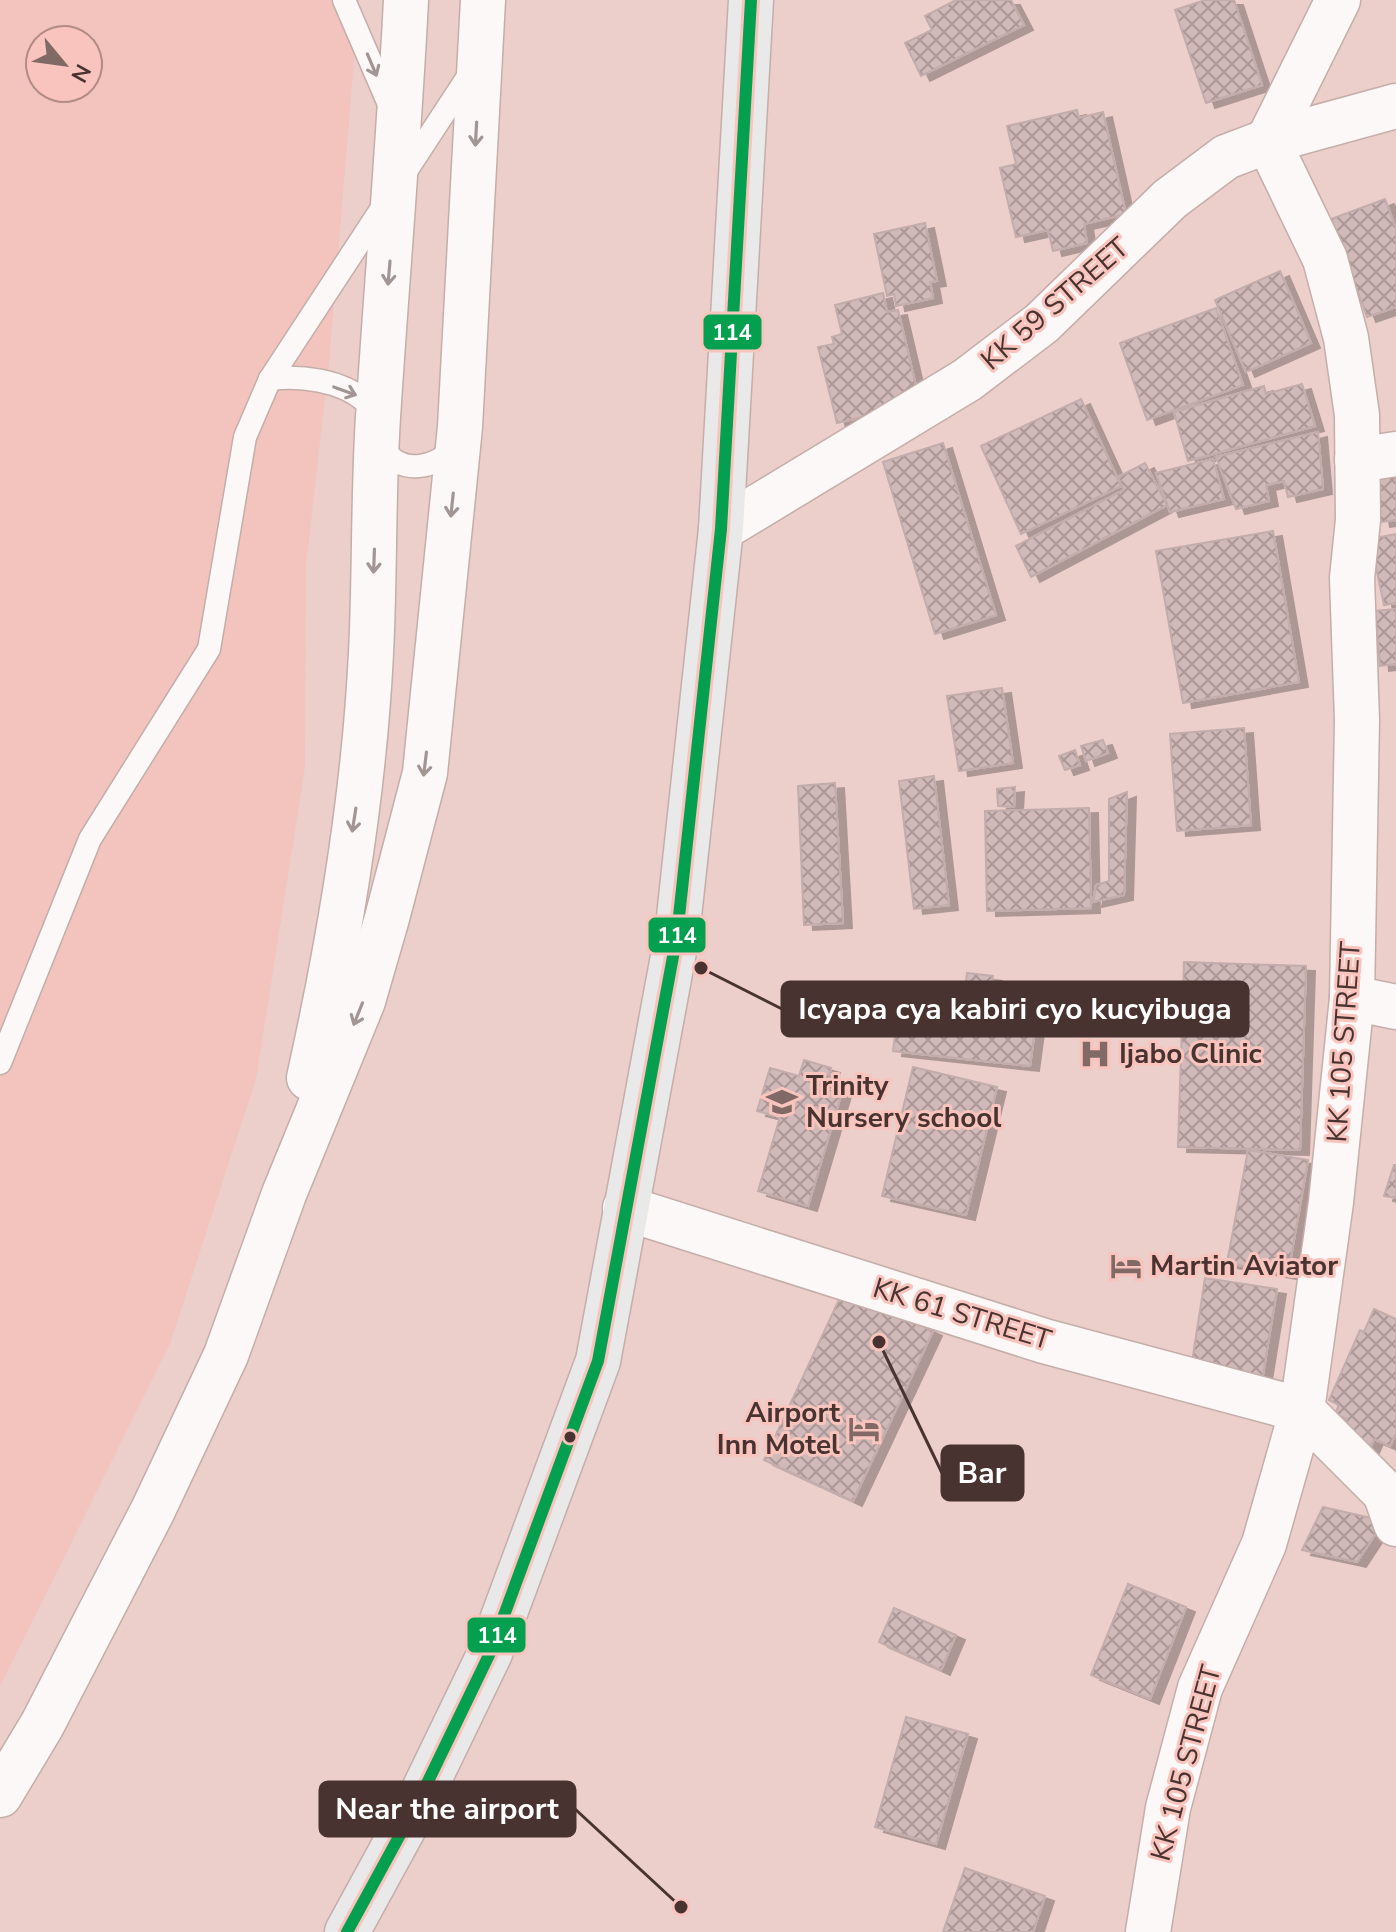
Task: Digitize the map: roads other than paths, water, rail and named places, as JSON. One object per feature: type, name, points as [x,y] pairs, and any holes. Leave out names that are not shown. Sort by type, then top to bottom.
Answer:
[{"type":"main road","points":[[347,1932],[419,1800],[490,1653],[598,1361],[677,935],[721,529],[751,0]]},
{"type":"street","points":[[284,1194],[330,986],[356,806],[371,656],[378,420],[397,182],[406,0]]},
{"type":"street","points":[[0,1795],[42,1725],[153,1510],[226,1355],[284,1194],[363,1001],[425,773],[460,427],[483,0]]},
{"type":"street","points":[[1268,141],[1338,0]]},
{"type":"street","name":"KK 59 STREET","points":[[721,529],[967,380],[1042,323],[1170,199],[1226,157],[1268,141],[1396,106]]},
{"type":"street","name":"KK 105 STREET","points":[[1148,1932],[1168,1808],[1200,1688],[1264,1544],[1302,1410],[1331,1202],[1352,998],[1357,720],[1352,578],[1358,520],[1376,457],[1357,415],[1346,338],[1325,259],[1268,141]]},
{"type":"street","points":[[1352,998],[1396,1007]]},
{"type":"street","name":"KK 61 STREET","points":[[625,1208],[1044,1341],[1302,1410]]},
{"type":"street","points":[[1302,1410],[1392,1502]]},
{"type":"lane","points":[[344,0],[400,129]]},
{"type":"lane","points":[[0,1063],[90,839],[209,649],[245,437],[270,379],[481,58]]},
{"type":"lane","points":[[270,379],[298,376],[351,391],[372,408],[378,420],[383,446],[390,456],[415,467],[440,460],[457,441],[460,427]]},
{"type":"place","name":"Icyapa cya kabiri cyo kucyibuga","points":[[701,968]]},
{"type":"place","name":"Ijabo Clinic","points":[[1095,1054]]},
{"type":"place","name":"Trinity Nursery school","points":[[782,1102]]},
{"type":"place","name":"Martin Aviator","points":[[1126,1266]]},
{"type":"place","name":"Bar","points":[[879,1342]]},
{"type":"place","name":"Airport Inn Motel","points":[[864,1429]]},
{"type":"place","name":"Near the airport","points":[[681,1907]]}]
